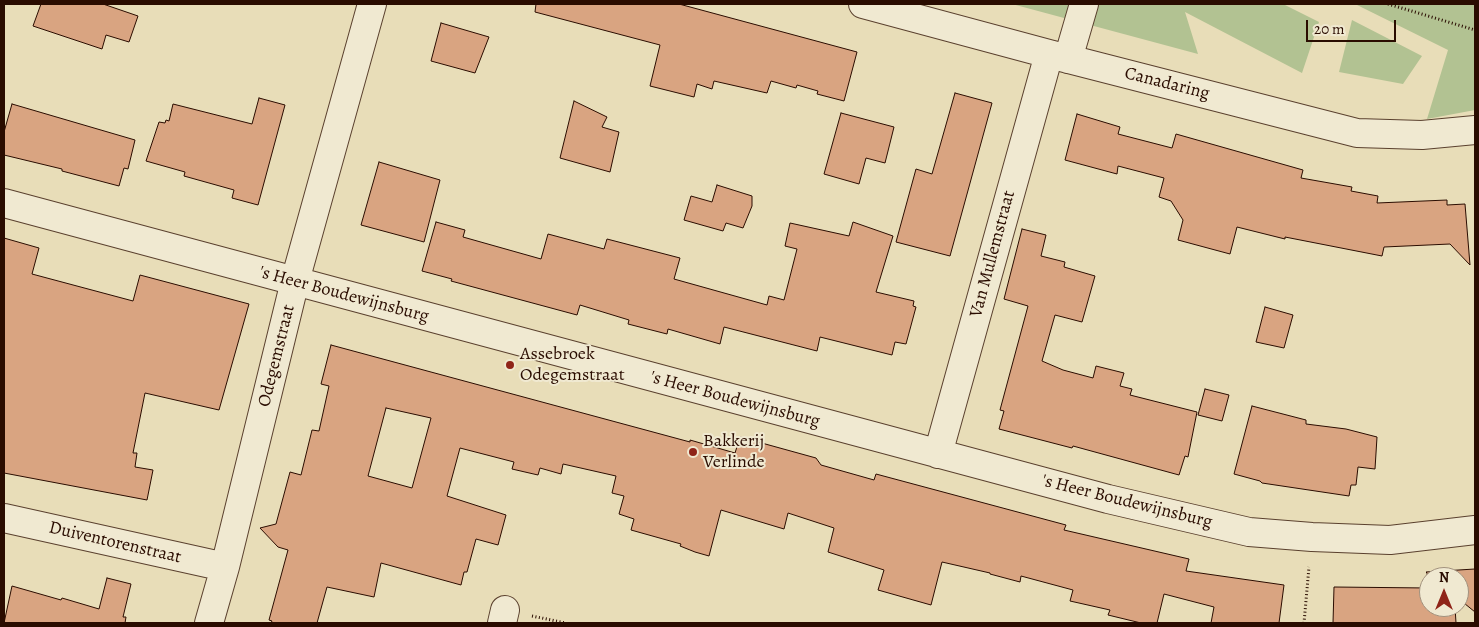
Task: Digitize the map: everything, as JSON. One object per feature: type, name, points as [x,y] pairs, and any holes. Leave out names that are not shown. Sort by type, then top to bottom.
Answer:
[{"type":"street","name":"Odegemstraat","points":[[209,623],[225,568],[295,281],[372,4]]},
{"type":"street","name":"Canadaring","points":[[863,4],[1357,133],[1422,135],[1475,130]]},
{"type":"street","name":"Van Mullemstraat","points":[[938,454],[1059,56],[1084,4]]},
{"type":"street","name":"'s Heer Boudewijnsburg","points":[[4,203],[1108,499],[1249,532],[1390,540],[1475,530]]},
{"type":"street","name":"Duiventorenstraat","points":[[4,518],[225,568]]},
{"type":"path","points":[[1388,4],[1475,30]]},
{"type":"path","points":[[1304,623],[1312,537]]},
{"type":"green space","points":[[1012,4],[1283,4],[1319,22],[1302,73],[1185,12],[1198,54]]},
{"type":"green space","points":[[1355,4],[1475,4],[1475,110],[1427,119],[1448,50]]},
{"type":"green space","points":[[1352,20],[1422,56],[1403,84],[1339,72]]},
{"type":"building","points":[[41,4],[103,4],[138,16],[129,42],[106,35],[102,49],[33,26]]},
{"type":"building","points":[[536,4],[679,4],[857,52],[844,101],[817,94],[818,91],[797,85],[796,88],[771,81],[767,93],[714,81],[712,89],[697,84],[694,97],[650,86],[660,45],[535,12]]},
{"type":"building","points":[[441,23],[489,37],[475,73],[431,61]]},
{"type":"building","points":[[955,93],[992,103],[950,256],[896,242],[916,169],[932,174]]},
{"type":"building","points":[[259,98],[285,105],[258,205],[232,198],[234,190],[184,176],[185,172],[146,161],[159,122],[165,123],[166,120],[169,121],[173,104],[252,124]]},
{"type":"building","points":[[574,101],[607,117],[602,127],[619,132],[610,172],[560,158]]},
{"type":"building","points":[[12,104],[135,140],[128,169],[124,168],[119,186],[62,171],[62,169],[4,155],[4,132]]},
{"type":"building","points":[[841,113],[894,127],[885,163],[866,158],[859,184],[824,174]]},
{"type":"building","points":[[1077,114],[1120,127],[1118,134],[1172,148],[1176,134],[1303,170],[1301,178],[1352,187],[1351,191],[1378,196],[1377,203],[1447,200],[1447,205],[1465,204],[1470,265],[1450,244],[1384,247],[1382,256],[1285,237],[1285,239],[1237,227],[1230,254],[1178,240],[1183,220],[1171,201],[1159,197],[1164,178],[1118,166],[1117,174],[1065,160]]},
{"type":"building","points":[[379,162],[440,180],[424,242],[361,225]]},
{"type":"building","points":[[717,185],[752,196],[752,206],[743,228],[726,223],[723,231],[684,220],[691,196],[712,202]]},
{"type":"building","points":[[436,222],[465,230],[463,237],[541,259],[548,234],[604,249],[607,239],[680,258],[674,279],[767,305],[769,296],[784,300],[797,249],[785,246],[790,223],[849,236],[853,222],[893,236],[876,292],[914,301],[913,306],[916,307],[906,344],[895,342],[892,355],[820,337],[817,351],[724,327],[720,344],[668,329],[667,334],[628,324],[629,320],[580,305],[577,315],[451,281],[452,279],[422,271]]},
{"type":"building","points":[[1022,229],[1046,235],[1041,256],[1065,262],[1064,267],[1095,276],[1082,322],[1055,315],[1042,361],[1063,370],[1093,378],[1096,366],[1124,373],[1120,386],[1132,389],[1130,395],[1197,412],[1188,457],[1185,456],[1179,475],[1073,446],[1072,448],[999,429],[1004,411],[1000,410],[1028,306],[1004,299]]},
{"type":"building","points":[[4,238],[39,248],[32,274],[133,301],[140,275],[249,304],[219,410],[145,393],[133,453],[137,453],[135,467],[153,470],[147,500],[4,473]]},
{"type":"building","points":[[1265,307],[1293,315],[1284,348],[1256,342]]},
{"type":"building","points":[[331,345],[735,453],[740,437],[816,458],[821,465],[874,480],[876,474],[1066,525],[1064,530],[1189,559],[1186,571],[1284,585],[1279,623],[1211,623],[1214,607],[1164,594],[1157,623],[1141,623],[1108,615],[1110,610],[1070,601],[1073,590],[1021,576],[1020,582],[942,562],[931,605],[878,590],[884,570],[828,552],[834,528],[788,513],[784,529],[721,510],[709,556],[680,546],[681,544],[631,530],[634,519],[619,514],[624,496],[612,493],[616,476],[563,464],[561,474],[540,468],[538,475],[512,469],[514,462],[460,448],[447,496],[506,515],[498,545],[476,539],[467,572],[464,572],[461,585],[381,563],[374,597],[327,587],[317,623],[271,623],[272,621],[269,620],[288,550],[278,547],[260,528],[276,524],[290,472],[301,475],[312,430],[319,431],[329,386],[321,384]],"holes":[[[386,408],[431,418],[412,488],[368,476]]]},
{"type":"building","points":[[1205,389],[1229,395],[1222,421],[1198,415]]},
{"type":"building","points":[[1252,406],[1306,420],[1306,424],[1346,429],[1377,437],[1375,469],[1358,467],[1356,485],[1351,485],[1349,496],[1262,483],[1234,474]]},
{"type":"building","points":[[1469,569],[1475,569],[1475,612],[1469,607]]},
{"type":"building","points":[[107,578],[131,584],[123,617],[126,617],[125,623],[4,623],[12,586],[99,609]]},
{"type":"building","points":[[1334,587],[1419,588],[1419,617],[1456,617],[1456,623],[1333,623]]},
{"type":"place","name":"Assebroek Odegemstraat","points":[[510,365]]},
{"type":"place","name":"Bakkerij Verlinde","points":[[693,452]]}]
